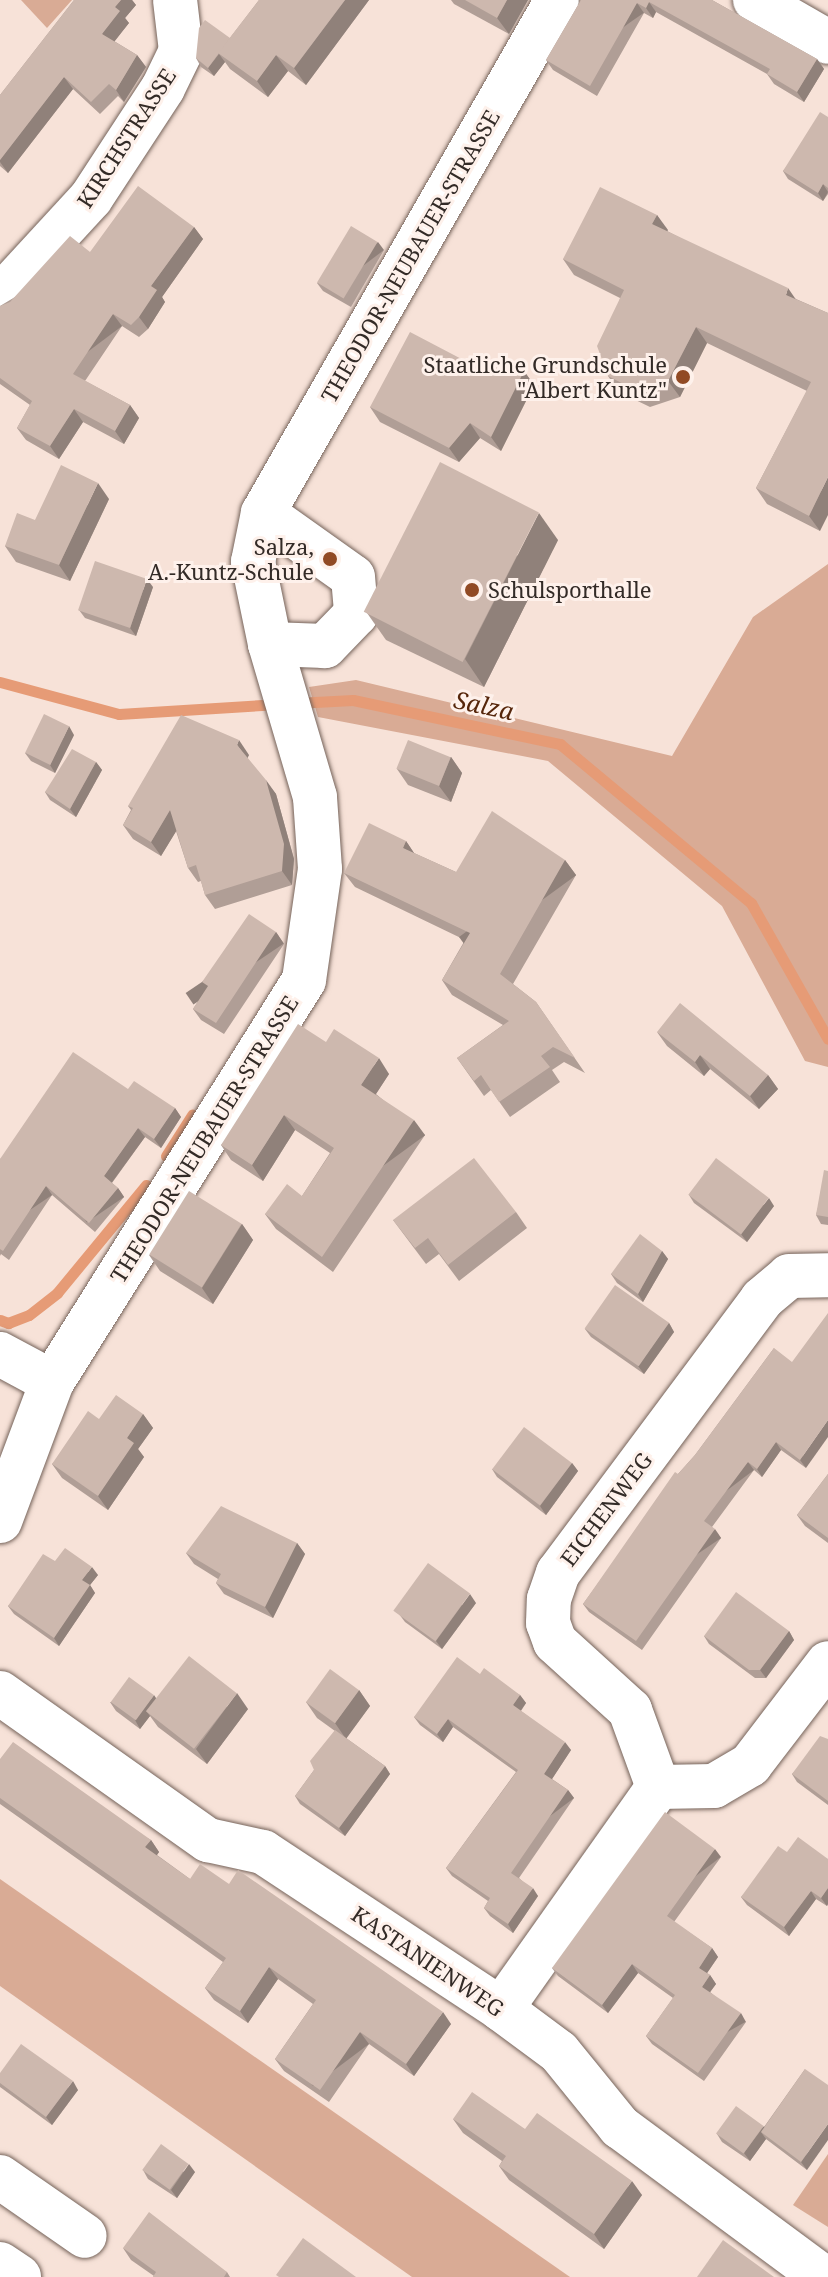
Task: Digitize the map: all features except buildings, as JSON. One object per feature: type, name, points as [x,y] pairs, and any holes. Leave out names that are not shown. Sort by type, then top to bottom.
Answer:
[{"type":"street","name":"KIRCHSTRASSE","points":[[0,297],[91,198],[163,88],[181,51],[175,0]]},
{"type":"street","name":"THEODOR-NEUBAUER-STRASSE","points":[[0,1521],[52,1382],[304,980],[320,869],[315,797],[281,683],[253,562],[263,513],[557,0]]},
{"type":"street","points":[[755,0],[828,42]]},
{"type":"street","points":[[263,513],[353,577],[356,614],[325,646],[281,683]]},
{"type":"street","name":"EICHENWEG","points":[[658,1787],[630,1710],[555,1642],[548,1623],[549,1599],[558,1573],[762,1299],[789,1276],[828,1275]]},
{"type":"street","points":[[0,1354],[52,1382]]},
{"type":"street","points":[[501,2009],[658,1787],[714,1786],[750,1765],[828,1663]]},
{"type":"street","name":"KASTANIENWEG","points":[[0,1693],[208,1840],[263,1852],[501,2009],[559,2052],[620,2127],[823,2277]]},
{"type":"street","points":[[0,2177],[85,2236]]},
{"type":"street","points":[[0,2264],[19,2277]]},
{"type":"shaded area","points":[[21,0],[72,0],[47,28]]},
{"type":"shaded area","points":[[828,564],[828,1067],[805,1061],[722,906],[548,761],[318,717],[309,687],[356,680],[672,756],[753,617]]},
{"type":"shaded area","points":[[0,1879],[570,2277],[412,2277],[0,1986]]},
{"type":"shaded area","points":[[828,2154],[828,2227],[793,2205]]},
{"type":"waterway","name":"Salza","points":[[0,682],[119,714],[279,704]]},
{"type":"waterway","name":"Salza","points":[[296,703],[353,700],[560,744],[751,903],[828,1039]]},
{"type":"waterway","points":[[166,1156],[192,1115]]},
{"type":"waterway","points":[[0,1320],[8,1323],[29,1315],[57,1293],[146,1185]]},
{"type":"place","name":"Staatliche Grundschule \"Albert Kuntz\"","points":[[683,377]]},
{"type":"place","name":"Salza, A.-Kuntz-Schule","points":[[330,559]]},
{"type":"place","name":"Schulsporthalle","points":[[472,590]]}]
